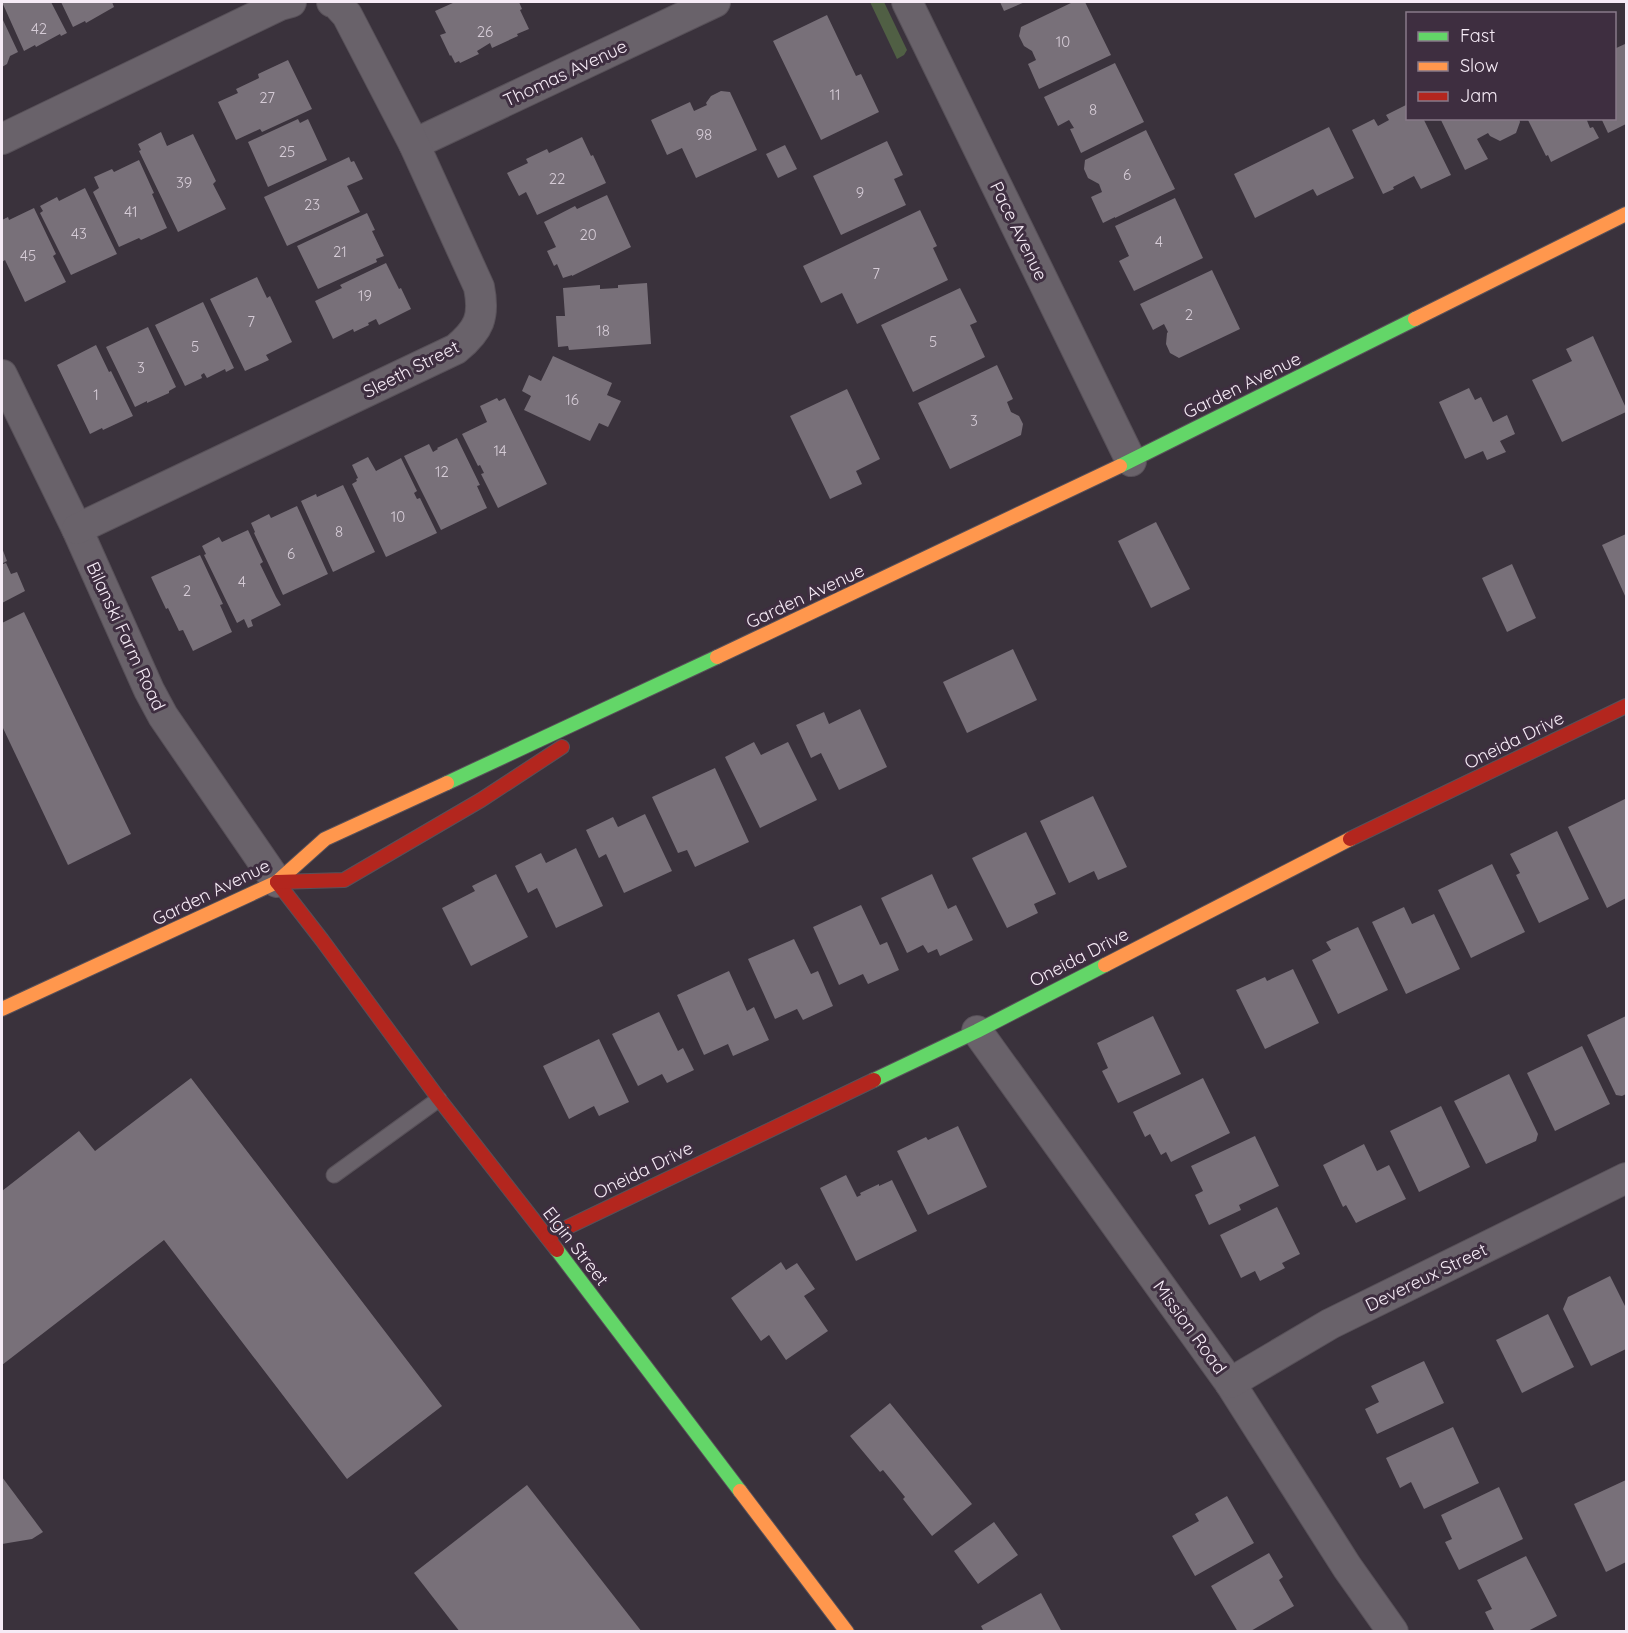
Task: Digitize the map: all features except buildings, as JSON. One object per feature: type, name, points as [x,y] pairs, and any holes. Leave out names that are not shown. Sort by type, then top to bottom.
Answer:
[{"type":"street","points":[[2,139],[280,5],[291,2]]},
{"type":"street","name":"Sleeth Street","points":[[77,529],[456,349],[469,338],[479,324],[482,304],[479,287],[414,144],[347,15],[335,2],[332,2]]},
{"type":"street","name":"Thomas Avenue","points":[[414,144],[715,2]]},
{"type":"street","name":"Pace Avenue","points":[[907,2],[1131,460]]},
{"type":"street","name":"Garden Avenue","points":[[2,1009],[277,882],[325,839],[627,700],[1131,460],[1626,214]]},
{"type":"street","name":"Bilanski Farm Road","points":[[2,375],[77,529],[149,690],[164,716],[277,882]]},
{"type":"street","points":[[277,882],[344,879],[481,800],[544,760],[627,700]]},
{"type":"street","name":"Oneida Drive","points":[[547,1237],[976,1030],[1335,846],[1626,706]]},
{"type":"street","name":"Elgin Street","points":[[277,882],[439,1099],[848,1632]]},
{"type":"street","name":"Mission Road","points":[[976,1030],[1230,1383],[1347,1567],[1393,1632]]},
{"type":"street","name":"Devereux Street","points":[[1230,1383],[1330,1324],[1626,1178]]},
{"type":"lane","points":[[334,1175],[439,1099]]},
{"type":"green space","points":[[870,2],[884,2],[907,50],[897,59]]},
{"type":"traffic: fast","points":[[1120,466],[1415,319]]},
{"type":"traffic: fast","points":[[447,783],[717,657]]},
{"type":"traffic: fast","points":[[874,1080],[977,1031],[1105,965]]},
{"type":"traffic: fast","points":[[557,1250],[740,1491]]},
{"type":"traffic: slow","points":[[1415,319],[1626,214]]},
{"type":"traffic: slow","points":[[717,657],[1120,466]]},
{"type":"traffic: slow","points":[[2,1009],[277,882],[325,839],[447,783]]},
{"type":"traffic: slow","points":[[1105,965],[1350,839]]},
{"type":"traffic: slow","points":[[740,1491],[847,1632]]},
{"type":"traffic: jam","points":[[1350,839],[1626,706]]},
{"type":"traffic: jam","points":[[277,882],[344,880],[481,800],[562,747]]},
{"type":"traffic: jam","points":[[277,882],[439,1099],[557,1250]]},
{"type":"traffic: jam","points":[[547,1237],[874,1080]]}]
